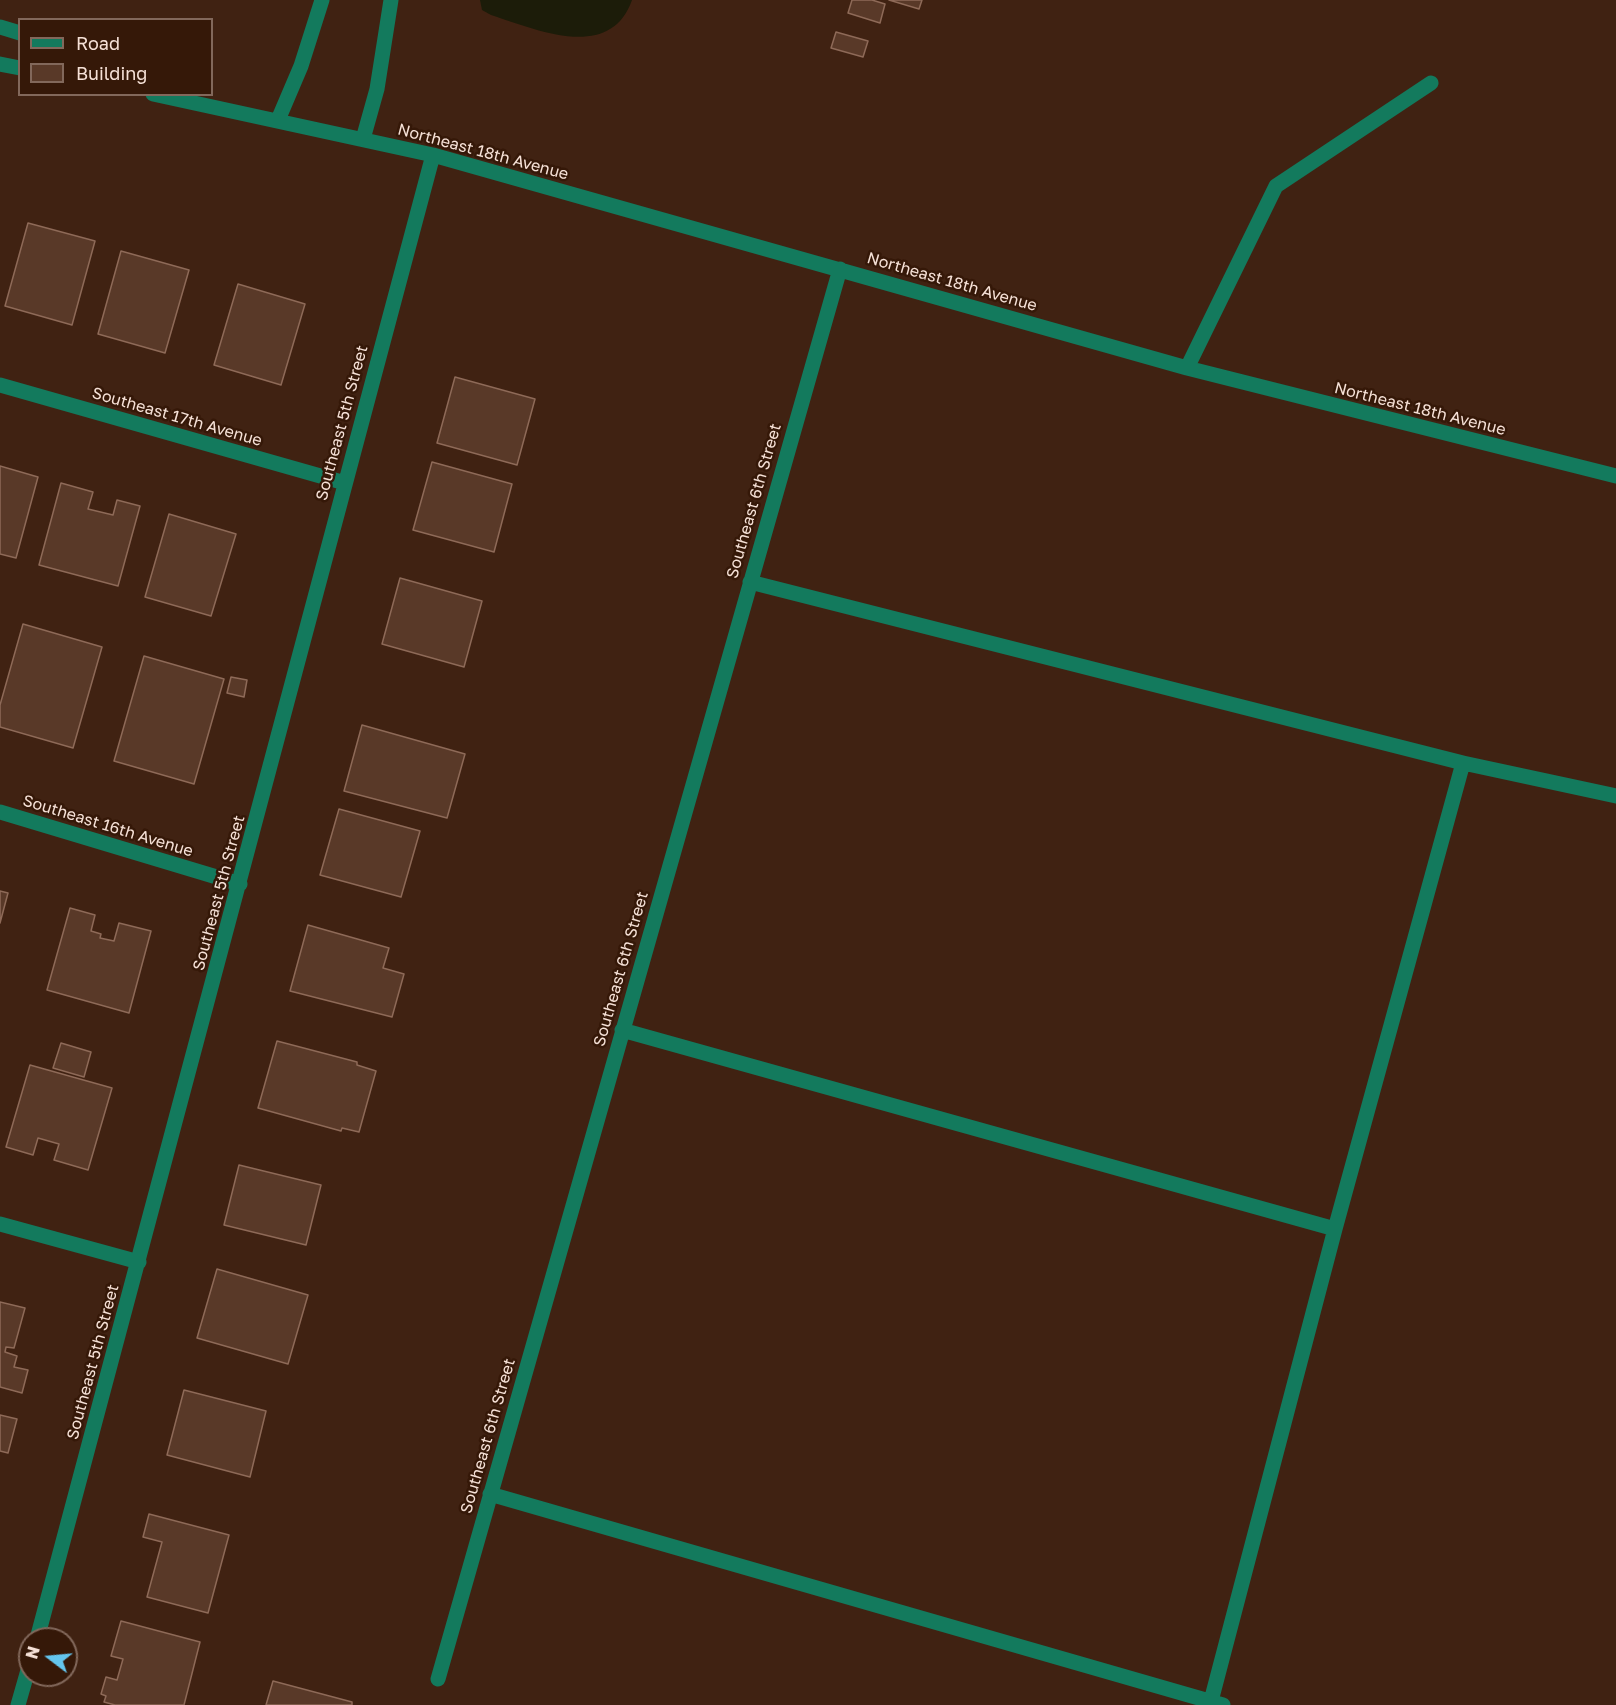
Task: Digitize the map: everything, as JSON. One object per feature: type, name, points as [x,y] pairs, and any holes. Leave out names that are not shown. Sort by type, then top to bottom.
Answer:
[{"type":"street","points":[[278,120],[301,66],[322,0]]},
{"type":"street","points":[[363,139],[377,89],[391,0]]},
{"type":"street","points":[[0,27],[18,32]]},
{"type":"street","points":[[0,64],[18,68]]},
{"type":"street","points":[[1186,368],[1276,186],[1431,83]]},
{"type":"street","name":"Northeast 18th Avenue","points":[[163,96],[433,155],[1186,368],[1616,476]]},
{"type":"street","name":"Northeast 18th Avenue","points":[[210,96],[278,120]]},
{"type":"street","name":"Southeast 5th Street","points":[[39,1627],[139,1262],[433,155]]},
{"type":"street","name":"Southeast 6th Street","points":[[438,1679],[840,269]]},
{"type":"street","name":"Southeast 17th Avenue","points":[[0,385],[345,483]]},
{"type":"street","points":[[750,582],[1463,763],[1616,796]]},
{"type":"street","points":[[490,1494],[1217,1703],[1335,1228],[1463,763]]},
{"type":"street","name":"Southeast 16th Avenue","points":[[0,812],[240,884]]},
{"type":"street","points":[[622,1030],[1335,1228]]},
{"type":"street","points":[[0,1224],[139,1262]]},
{"type":"street","points":[[18,1705],[23,1687]]},
{"type":"shaded area","points":[[480,0],[632,0],[621,19],[607,31],[589,36],[570,36],[549,33],[491,15],[482,10]]},
{"type":"building","points":[[852,0],[872,0],[885,4],[880,23],[848,13]]},
{"type":"building","points":[[889,0],[922,0],[919,9]]},
{"type":"building","points":[[836,32],[868,41],[863,57],[831,48]]},
{"type":"building","points":[[28,223],[95,241],[72,325],[5,306]]},
{"type":"building","points":[[121,251],[189,270],[165,353],[98,334]]},
{"type":"building","points":[[238,284],[305,304],[281,385],[214,365]]},
{"type":"building","points":[[455,377],[535,399],[517,465],[437,443]]},
{"type":"building","points":[[432,462],[512,484],[494,552],[413,530]]},
{"type":"building","points":[[0,466],[38,477],[16,558],[0,554]]},
{"type":"building","points":[[61,483],[93,492],[88,509],[113,515],[117,500],[140,506],[118,586],[39,565]]},
{"type":"building","points":[[169,514],[236,534],[211,616],[145,597]]},
{"type":"building","points":[[400,578],[482,601],[464,667],[382,644]]},
{"type":"building","points":[[23,624],[102,647],[73,748],[0,727],[0,705]]},
{"type":"building","points":[[144,656],[224,679],[194,784],[114,761]]},
{"type":"building","points":[[231,677],[247,680],[244,697],[227,693]]},
{"type":"building","points":[[362,725],[465,754],[447,818],[344,791]]},
{"type":"building","points":[[339,809],[420,831],[401,897],[320,875]]},
{"type":"building","points":[[0,891],[8,893],[0,923]]},
{"type":"building","points":[[70,908],[95,915],[91,931],[101,934],[100,938],[114,941],[119,923],[151,931],[129,1013],[47,990]]},
{"type":"building","points":[[308,925],[389,948],[383,968],[404,974],[392,1017],[290,991]]},
{"type":"building","points":[[277,1041],[357,1062],[357,1065],[376,1071],[359,1132],[342,1128],[341,1131],[258,1108]]},
{"type":"building","points":[[61,1043],[91,1052],[84,1077],[53,1068]]},
{"type":"building","points":[[30,1065],[112,1088],[88,1170],[54,1160],[59,1144],[38,1138],[33,1155],[6,1147]]},
{"type":"building","points":[[239,1165],[321,1185],[306,1245],[224,1225]]},
{"type":"building","points":[[217,1269],[308,1295],[288,1364],[197,1338]]},
{"type":"building","points":[[0,1302],[25,1308],[14,1348],[6,1347],[5,1352],[17,1356],[14,1367],[28,1370],[22,1393],[0,1387]]},
{"type":"building","points":[[184,1390],[266,1411],[250,1477],[167,1455]]},
{"type":"building","points":[[0,1415],[17,1419],[8,1453],[0,1451]]},
{"type":"building","points":[[149,1514],[229,1535],[208,1613],[147,1597],[162,1542],[143,1537]]},
{"type":"building","points":[[121,1621],[200,1642],[184,1705],[115,1705],[104,1702],[106,1696],[101,1694],[106,1677],[117,1680],[123,1659],[111,1656]]},
{"type":"building","points":[[273,1681],[352,1702],[352,1705],[266,1705]]}]
